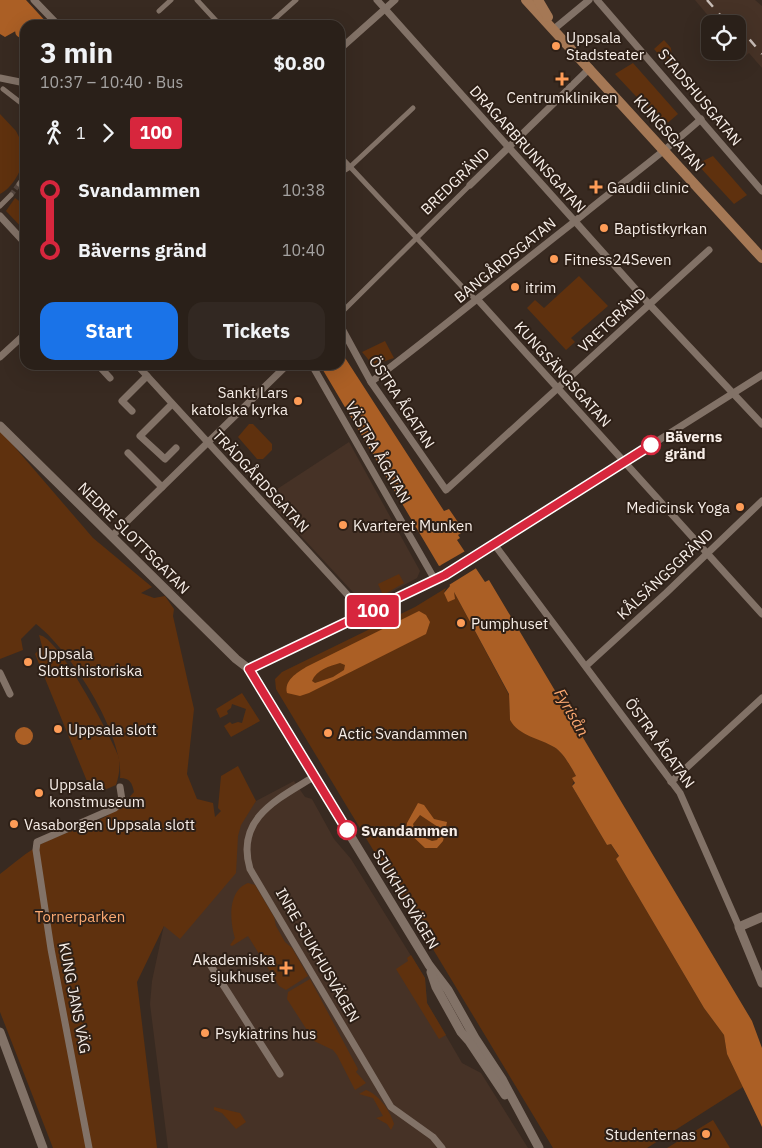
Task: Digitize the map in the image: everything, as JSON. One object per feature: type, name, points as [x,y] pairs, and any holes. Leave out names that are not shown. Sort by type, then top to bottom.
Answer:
[{"type":"main road","name":"KUNGSGATAN","points":[[526,0],[762,258]]},
{"type":"main road","name":"KUNGSGATAN","points":[[538,0],[554,29]]},
{"type":"street","points":[[34,0],[53,20]]},
{"type":"street","points":[[159,11],[171,0]]},
{"type":"street","points":[[197,0],[215,20]]},
{"type":"street","points":[[274,20],[296,0]]},
{"type":"street","name":"DRAGARBRUNNSGATAN","points":[[377,0],[648,304],[762,424]]},
{"type":"street","points":[[345,45],[395,0]]},
{"type":"street","points":[[554,29],[589,0]]},
{"type":"street","name":"STADSHUSGATAN","points":[[597,0],[762,191]]},
{"type":"street","name":"BREDGRÄND","points":[[345,309],[590,68]]},
{"type":"street","points":[[0,78],[20,82]]},
{"type":"street","points":[[3,89],[20,102]]},
{"type":"street","points":[[345,170],[413,108]]},
{"type":"street","name":"BANGÅRDSGATAN","points":[[371,382],[478,300],[574,221],[665,151],[701,119]]},
{"type":"street","name":"KUNGSÄNGSGATAN","points":[[345,162],[469,294],[478,300],[555,391],[623,462],[762,614]]},
{"type":"street","points":[[0,206],[11,195]]},
{"type":"street","points":[[0,216],[20,238]]},
{"type":"street","name":"VRETGRÄND","points":[[446,490],[709,250]]},
{"type":"street","name":"ÖSTRA ÅGATAN","points":[[345,334],[371,382],[446,490]]},
{"type":"street","points":[[0,357],[20,339]]},
{"type":"street","points":[[103,370],[110,378]]},
{"type":"street","name":"TRÄDGÅRDSGATAN","points":[[142,370],[366,614]]},
{"type":"street","points":[[113,535],[282,370]]},
{"type":"street","name":"VÄSTRA ÅGATAN","points":[[315,370],[435,580]]},
{"type":"street","points":[[249,669],[445,575],[762,375]]},
{"type":"street","points":[[132,411],[122,401],[147,376]]},
{"type":"street","points":[[172,404],[140,436],[165,459],[176,448]]},
{"type":"street","name":"NEDRE SLOTTSGATAN","points":[[0,426],[249,669]]},
{"type":"street","points":[[128,453],[162,487]]},
{"type":"street","name":"KÅLSÄNGSGRÄND","points":[[586,666],[762,501]]},
{"type":"street","name":"ÖSTRA ÅGATAN","points":[[494,544],[586,666],[687,806],[762,983]]},
{"type":"street","name":"SJUKHUSVÄGEN","points":[[249,669],[429,964],[448,990],[475,1038],[502,1079],[520,1115],[540,1148]]},
{"type":"street","points":[[0,673],[10,694]]},
{"type":"street","points":[[671,782],[762,698]]},
{"type":"street","name":"INRE SJUKHUSVÄGEN","points":[[315,776],[269,806],[255,820],[249,831],[246,849],[250,869],[391,1106],[433,1137],[442,1148]]},
{"type":"street","name":"KUNG JANS VÄG","points":[[90,1148],[46,920],[36,850],[37,842],[114,808],[122,800],[120,787]]},
{"type":"street","points":[[739,927],[762,917]]},
{"type":"street","points":[[211,966],[280,1074]]},
{"type":"street","points":[[0,1032],[43,1148]]},
{"type":"shaded area","points":[[0,0],[26,0],[44,20],[20,20],[20,29],[5,37],[0,34]]},
{"type":"shaded area","points":[[695,0],[755,0],[762,6],[762,68],[749,53],[746,55],[746,15],[708,15]]},
{"type":"shaded area","points":[[345,358],[444,511],[449,509],[464,531],[458,535],[460,538],[457,540],[485,582],[489,580],[752,1021],[762,1048],[762,1127],[727,1054],[724,1035],[704,1008],[616,859],[619,856],[611,844],[607,845],[572,786],[575,783],[572,778],[576,776],[569,764],[557,749],[519,730],[510,720],[509,694],[454,592],[455,599],[448,602],[444,593],[450,586],[442,565],[439,566],[323,370],[345,370]]},
{"type":"shaded area","name":"Kvarteret Munken","points":[[349,442],[420,571],[417,578],[371,603],[363,603],[265,497]]},
{"type":"shaded area","points":[[419,611],[426,615],[430,622],[426,634],[309,693],[300,696],[287,693],[289,681],[295,674]],"holes":[[[340,663],[345,665],[344,670],[333,677],[315,683],[312,681],[324,669]]]},
{"type":"shaded area","points":[[24,727],[30,730],[33,736],[30,742],[24,745],[18,742],[15,736],[18,730]]},
{"type":"shaded area","name":"Akademiska sjukhuset","points":[[294,781],[305,797],[312,799],[334,839],[351,859],[425,978],[427,1003],[462,1063],[481,1073],[528,1148],[168,1148],[150,1004],[152,981],[164,925],[256,801]]},
{"type":"shaded area","points":[[418,803],[424,805],[434,819],[447,822],[443,841],[437,848],[425,848],[406,830],[407,823]],"holes":[[[420,815],[438,827],[441,833],[437,840],[432,841],[416,834],[413,824]]]},
{"type":"green space","points":[[664,40],[671,48],[673,71],[654,49]]},
{"type":"green space","points":[[633,63],[678,114],[664,126],[615,74]]},
{"type":"green space","points":[[0,114],[16,131],[20,139],[20,170],[10,186],[0,194]]},
{"type":"green space","points":[[713,156],[747,195],[734,204],[697,164]]},
{"type":"green space","points":[[15,198],[20,202],[20,226],[6,211]]},
{"type":"green space","points":[[579,276],[608,306],[571,338],[575,342],[566,350],[527,308],[535,300],[544,308]]},
{"type":"green space","points":[[385,341],[394,358],[373,365],[362,352]]},
{"type":"green space","points":[[249,424],[253,424],[272,444],[272,450],[263,459],[257,459],[238,437]]},
{"type":"green space","name":"Tornerparken","points":[[0,430],[93,538],[152,587],[141,593],[154,598],[165,596],[174,609],[173,616],[194,709],[187,774],[197,799],[213,803],[215,817],[221,811],[218,808],[221,776],[238,766],[256,801],[241,825],[238,836],[236,873],[180,939],[164,926],[137,982],[157,1148],[53,1148],[0,1012],[0,874],[41,844],[102,819],[123,804],[134,792],[130,782],[120,778],[119,760],[113,739],[92,694],[79,673],[50,636],[36,624],[21,639],[23,650],[0,659]]},
{"type":"green space","points":[[399,574],[404,583],[383,595],[378,584]]},
{"type":"green space","points":[[446,588],[444,593],[454,592],[509,695],[510,720],[525,732],[557,749],[572,768],[576,776],[572,786],[607,845],[611,844],[619,857],[616,859],[704,1008],[724,1035],[727,1054],[743,1087],[647,1148],[553,1148],[276,689],[275,679],[282,672],[415,607]]},
{"type":"green space","points":[[39,635],[48,640],[58,651],[83,688],[105,728],[119,759],[116,785],[102,791],[91,791],[35,654],[42,646]]},
{"type":"green space","points":[[242,693],[260,721],[231,737],[224,726],[230,722],[232,724],[242,723],[246,709],[232,704],[231,708],[227,711],[228,714],[220,718],[216,709]]},
{"type":"green space","points":[[248,883],[255,885],[274,917],[276,926],[285,942],[292,948],[308,976],[286,990],[279,986],[248,936],[232,946],[230,945],[235,938],[231,916],[233,900],[241,887]]},
{"type":"green space","points":[[411,955],[425,978],[427,1003],[446,1035],[439,1039],[396,969],[408,961],[407,958]]},
{"type":"green space","points":[[310,979],[358,1069],[356,1072],[366,1083],[355,1090],[337,1055],[333,1050],[314,1041],[287,999],[288,992]]},
{"type":"green space","points":[[366,1090],[380,1099],[387,1108],[394,1124],[391,1130],[387,1124],[376,1118],[383,1116],[373,1098],[359,1094]]},
{"type":"green space","points":[[214,1107],[240,1113],[246,1122],[236,1129],[222,1113],[214,1110]]},
{"type":"green space","name":"Studenternas","points":[[713,1120],[730,1148],[667,1148]]},
{"type":"pier","points":[[467,550],[478,567],[449,585],[441,565]]},
{"type":"tunnel","points":[[11,195],[19,184]]},
{"type":"railway","points":[[707,0],[720,15]]},
{"type":"railway","points":[[746,35],[762,54]]},
{"type":"bus line","name":"100","points":[[347,830],[249,669],[445,575],[651,445]]},
{"type":"place","name":"Uppsala Stadsteater","points":[[556,46]]},
{"type":"place","name":"Centrumkliniken","points":[[562,79]]},
{"type":"place","name":"Gaudii clinic","points":[[596,187]]},
{"type":"place","name":"Baptistkyrkan","points":[[604,228]]},
{"type":"place","name":"Fitness24Seven","points":[[554,259]]},
{"type":"place","name":"itrim","points":[[515,287]]},
{"type":"place","name":"Sankt Lars katolska kyrka","points":[[298,401]]},
{"type":"place","name":"Bäverns gränd","points":[[651,445]]},
{"type":"place","name":"Medicinsk Yoga","points":[[740,507]]},
{"type":"place","name":"Kvarteret Munken","points":[[343,525]]},
{"type":"place","name":"Pumphuset","points":[[461,623]]},
{"type":"place","name":"Uppsala Slottshistoriska","points":[[28,662]]},
{"type":"place","name":"Uppsala slott","points":[[58,729]]},
{"type":"place","name":"Actic Svandammen","points":[[328,733]]},
{"type":"place","name":"Uppsala konstmuseum","points":[[39,793]]},
{"type":"place","name":"Vasaborgen Uppsala slott","points":[[14,824]]},
{"type":"place","name":"Svandammen","points":[[347,830]]},
{"type":"place","name":"Akademiska sjukhuset","points":[[286,968]]},
{"type":"place","name":"Psykiatrins hus","points":[[205,1033]]},
{"type":"place","name":"Studenternas","points":[[706,1134]]},
{"type":"water label","name":"Fyrisån","points":[[572,712]]}]
